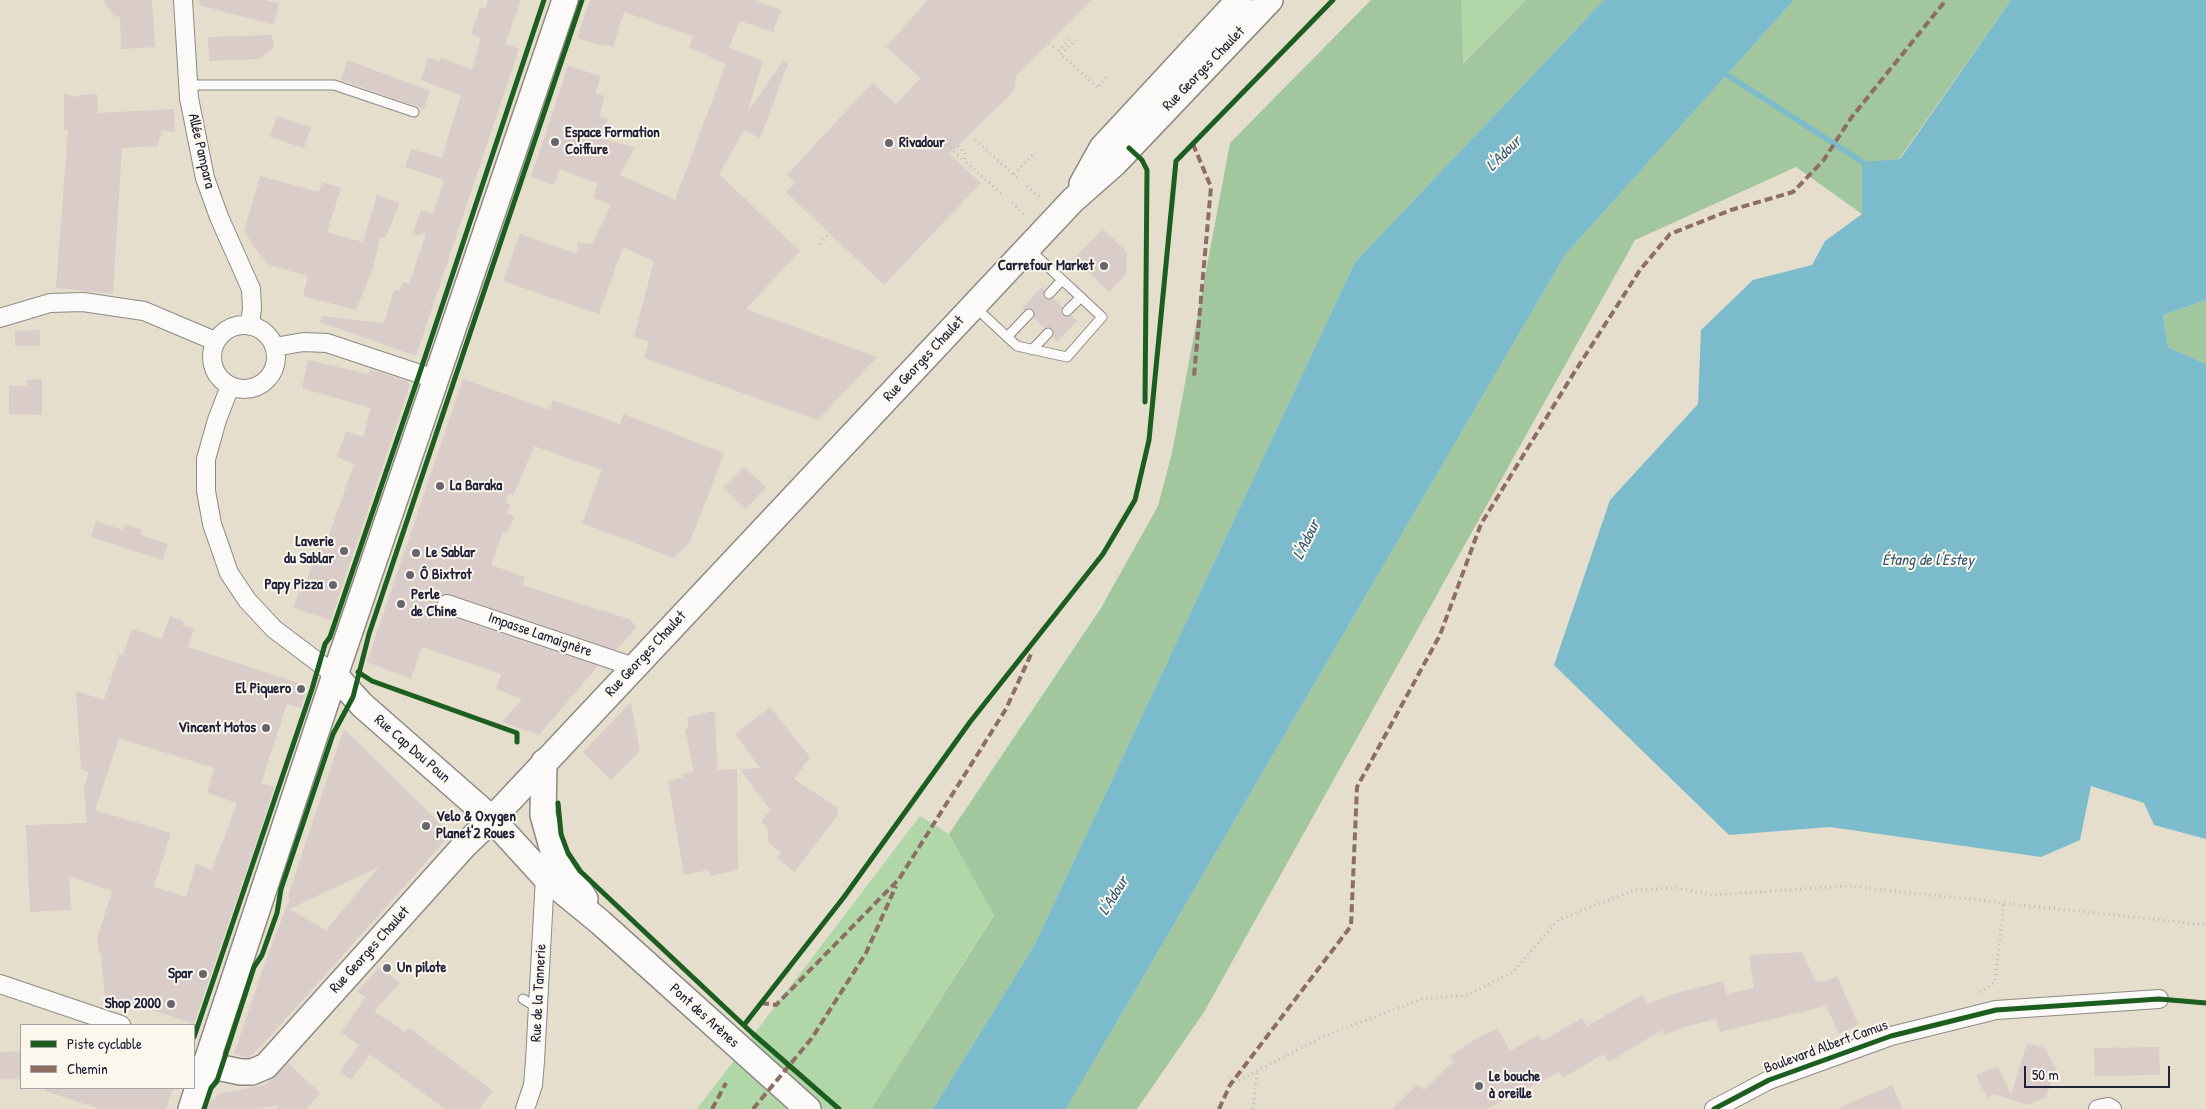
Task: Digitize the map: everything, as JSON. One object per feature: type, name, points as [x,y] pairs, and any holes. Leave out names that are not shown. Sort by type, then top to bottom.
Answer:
[{"type":"main road","points":[[195,1088],[201,1056],[335,675],[564,0]]},
{"type":"main road","name":"Rue Georges Chaulet","points":[[1073,200],[1102,148],[1239,0]]},
{"type":"main road","name":"Rue Georges Chaulet","points":[[201,1056],[221,1068],[241,1072],[252,1072],[266,1066],[399,924],[464,846],[492,819],[1073,200],[1115,163],[1270,0]]},
{"type":"main road","name":"Rue Cap Dou Poun","points":[[335,675],[362,705],[492,819],[545,876],[600,922]]},
{"type":"main road","points":[[544,762],[543,815],[554,851],[600,922]]},
{"type":"main road","name":"Pont des Arènes","points":[[600,922],[808,1109]]},
{"type":"main road","points":[[191,1109],[195,1089]]},
{"type":"street","name":"Allée Pampara","points":[[183,0],[189,85],[205,178],[219,217],[250,289],[252,308],[250,325]]},
{"type":"street","points":[[0,318],[50,303],[83,302],[144,311],[216,341]]},
{"type":"street","points":[[240,325],[250,325],[265,333],[274,347],[276,357],[274,368],[269,377],[261,384],[251,388],[240,389],[230,386],[221,380],[213,367],[212,351],[222,333],[240,325]]},
{"type":"street","points":[[274,347],[303,342],[327,343],[436,379]]},
{"type":"street","points":[[230,386],[217,420],[206,459],[206,490],[212,524],[229,573],[247,600],[274,629],[335,675]]},
{"type":"street","name":"Impasse Lamaignère","points":[[447,604],[634,667]]},
{"type":"street","name":"Rue de la Tannerie","points":[[525,1109],[532,1085],[539,1008],[545,876]]},
{"type":"street","points":[[0,984],[118,1024]]},
{"type":"street","name":"Boulevard Albert Camus","points":[[1714,1109],[1769,1080],[1891,1036],[1996,1010],[2160,999]]},
{"type":"street","points":[[2098,1109],[2108,1107],[2112,1109]]},
{"type":"lane","points":[[189,85],[334,85],[414,112]]},
{"type":"lane","points":[[974,306],[1017,346],[1066,357],[1102,317],[1029,248]]},
{"type":"lane","points":[[1049,294],[1062,280]]},
{"type":"lane","points":[[1067,312],[1081,297]]},
{"type":"lane","points":[[1007,337],[1029,314]]},
{"type":"lane","points":[[1032,350],[1048,333]]},
{"type":"lane","points":[[523,998],[539,1008]]},
{"type":"path","points":[[1060,53],[1072,37]]},
{"type":"path","points":[[1060,53],[1076,40]]},
{"type":"path","points":[[1049,43],[1098,88],[1106,77]]},
{"type":"path","points":[[975,140],[1018,178]]},
{"type":"path","points":[[943,141],[1002,194]]},
{"type":"path","points":[[958,146],[964,153],[965,161]]},
{"type":"path","points":[[1014,174],[1035,152]]},
{"type":"path","points":[[1027,186],[1041,198]]},
{"type":"path","points":[[1012,203],[1025,215]]},
{"type":"path","points":[[820,244],[830,233]]},
{"type":"path","points":[[1230,1086],[1322,1037],[1422,999],[1467,995],[1513,972],[1558,920],[1634,890],[1678,888],[1711,895],[1849,886],[2206,925]]},
{"type":"path","points":[[1980,992],[1995,982],[2004,902]]},
{"type":"path","points":[[1253,1109],[1258,1071]]},
{"type":"green space","points":[[1371,0],[1461,0],[1463,63],[1526,0],[1604,0],[1355,262],[1034,946],[933,1109],[871,1109],[994,915],[949,834],[1101,608],[1158,506],[1172,453],[1230,143]]},
{"type":"green space","points":[[1461,0],[1526,0],[1462,63]]},
{"type":"green space","points":[[1794,0],[2011,0],[1899,159],[1862,163],[1862,214],[1796,167],[1635,240],[1204,1012],[1137,1109],[1066,1109],[1565,255]]},
{"type":"green space","points":[[2206,300],[2206,364],[2168,347],[2163,315]]},
{"type":"green space","points":[[920,816],[949,834],[994,914],[871,1109],[697,1109]]},
{"type":"water","name":"L'Adour","points":[[1604,0],[1794,0],[1565,255],[1066,1109],[933,1109],[1034,946],[1355,262]]},
{"type":"water","name":"Étang de l'Estey","points":[[2011,0],[2206,0],[2206,300],[2163,315],[2168,347],[2206,364],[2206,839],[2154,825],[2144,803],[2091,786],[2080,840],[2041,857],[1830,827],[1729,835],[1554,665],[1610,500],[1698,404],[1701,330],[1753,280],[1812,265],[1825,241],[1862,214],[1862,162],[1900,159]]},
{"type":"building","points":[[103,0],[152,0],[155,47],[121,49],[120,16],[115,17]]},
{"type":"building","points":[[199,0],[264,0],[279,3],[274,25],[199,5]]},
{"type":"building","points":[[488,0],[521,0],[505,44],[519,49],[416,356],[320,322],[322,316],[384,323],[394,290],[399,291],[403,282],[409,284],[426,233],[412,236],[421,210],[433,214],[444,180],[405,167],[411,149],[442,158],[461,95],[421,80],[428,57],[440,61],[441,58],[472,69],[481,38],[471,34],[480,7],[485,9]]},
{"type":"building","points":[[590,0],[755,0],[781,10],[773,32],[740,21],[729,48],[763,61],[747,113],[783,61],[788,64],[760,138],[744,130],[719,174],[800,251],[746,309],[877,357],[818,420],[644,358],[649,341],[634,337],[654,261],[623,247],[599,314],[503,281],[520,234],[577,254],[578,242],[592,244],[611,205],[593,198],[598,183],[559,169],[554,185],[531,177],[568,66],[601,76],[595,93],[604,96],[600,116],[608,119],[602,139],[635,147],[620,175],[675,200],[726,64],[689,47],[693,36],[624,12],[613,47],[577,38]]},
{"type":"building","name":"Rivadour","points":[[928,0],[1091,0],[1016,76],[1014,91],[949,154],[981,183],[884,285],[786,192],[795,183],[787,175],[872,83],[896,104],[921,78],[886,47]]},
{"type":"building","points":[[272,35],[274,48],[259,59],[209,61],[208,37]]},
{"type":"building","points":[[347,60],[430,91],[424,109],[341,80]]},
{"type":"building","points":[[64,94],[79,97],[79,95],[97,94],[98,113],[174,109],[175,132],[162,130],[158,146],[122,148],[113,294],[56,288],[68,130],[64,130]]},
{"type":"building","points":[[277,116],[311,127],[304,148],[270,137]]},
{"type":"building","points":[[260,176],[319,192],[322,182],[341,188],[327,232],[363,242],[377,195],[400,203],[385,238],[380,237],[373,268],[356,310],[303,296],[308,276],[269,265],[257,251],[244,231]]},
{"type":"building","name":"Carrefour Market","points":[[1103,229],[1127,252],[1126,274],[1109,292],[1074,258]]},
{"type":"building","points":[[1042,287],[1044,298],[1048,300],[1053,298],[1062,307],[1061,312],[1063,316],[1068,317],[1071,315],[1077,321],[1057,342],[1053,337],[1053,329],[1049,327],[1044,328],[1034,318],[1034,310],[1022,308]]},
{"type":"building","points":[[40,330],[40,346],[15,346],[15,331]]},
{"type":"building","points":[[308,360],[368,374],[370,369],[407,381],[410,385],[331,620],[293,608],[303,582],[306,583],[322,536],[328,538],[354,464],[337,457],[346,431],[363,437],[371,408],[302,388]]},
{"type":"building","points":[[42,379],[42,415],[9,414],[9,386],[27,386],[27,380]]},
{"type":"building","points":[[463,379],[550,410],[553,400],[620,424],[623,414],[724,453],[690,542],[674,558],[582,523],[602,470],[534,446],[513,496],[509,494],[505,502],[510,505],[507,513],[515,517],[506,533],[503,532],[491,565],[525,577],[522,585],[629,619],[637,627],[616,650],[450,594],[440,596],[437,606],[444,614],[598,666],[539,735],[502,722],[522,699],[496,689],[501,674],[422,647],[411,679],[367,662]]},
{"type":"building","points":[[744,467],[766,487],[746,509],[723,488]]},
{"type":"building","points":[[96,521],[123,530],[125,524],[142,530],[140,535],[168,544],[163,560],[91,537]]},
{"type":"building","points":[[170,616],[184,621],[182,625],[194,629],[188,647],[308,686],[301,708],[287,704],[261,783],[274,787],[268,808],[194,1024],[159,1012],[105,999],[101,953],[99,953],[97,939],[112,891],[69,876],[71,910],[30,912],[26,825],[87,823],[84,787],[89,772],[81,769],[76,691],[104,700],[119,654],[123,655],[132,629],[162,639]],"holes":[[[119,738],[214,768],[207,793],[237,803],[212,870],[196,864],[186,897],[154,887],[171,833],[95,810]]]},
{"type":"building","points":[[631,702],[640,751],[611,780],[583,752]]},
{"type":"building","points":[[770,707],[810,757],[794,779],[838,808],[838,815],[794,872],[777,858],[781,853],[769,843],[767,827],[761,822],[770,810],[740,769],[760,768],[735,734]]},
{"type":"building","points":[[715,711],[717,770],[737,769],[738,870],[710,876],[709,870],[684,875],[668,781],[682,778],[682,774],[694,772],[685,729],[689,729],[687,717]]},
{"type":"building","points":[[344,729],[451,834],[266,1041],[249,1058],[234,1054],[264,965],[290,898],[288,898]],"holes":[[[379,867],[326,930],[289,909]]]},
{"type":"building","points":[[1802,952],[1816,982],[1820,980],[1821,983],[1837,976],[1858,1024],[1839,1034],[1826,1006],[1720,1032],[1716,1019],[1684,1027],[1665,1035],[1662,1030],[1609,1062],[1604,1054],[1563,1078],[1559,1072],[1487,1109],[1392,1109],[1417,1084],[1424,1090],[1453,1062],[1450,1056],[1479,1037],[1498,1029],[1510,1051],[1538,1035],[1542,1041],[1582,1018],[1587,1026],[1642,995],[1647,1004],[1673,994],[1723,981],[1726,994],[1754,988],[1749,955]]},
{"type":"building","points":[[379,967],[400,983],[374,1011],[405,1032],[409,1028],[493,1091],[479,1109],[445,1109],[370,1054],[351,1080],[340,1072],[359,1045],[341,1032],[366,997],[357,992]]},
{"type":"building","points":[[2027,1043],[2045,1048],[2056,1069],[2046,1097],[2028,1105],[1994,1094],[1987,1098],[1976,1075],[1998,1066],[2011,1095]]},
{"type":"building","points":[[2159,1047],[2160,1075],[2095,1076],[2094,1048]]},
{"type":"building","points":[[20,1051],[20,1079],[0,1079],[0,1052]]},
{"type":"building","points":[[288,1063],[320,1093],[306,1109],[277,1109],[278,1105],[254,1109],[206,1109],[208,1104],[221,1093],[265,1085]]},
{"type":"building","points":[[1892,1085],[1903,1109],[1837,1109]]},
{"type":"building","points":[[46,1089],[173,1089],[166,1109],[100,1109],[45,1091]]},
{"type":"waterway","points":[[1721,71],[1869,166]]},
{"type":"marked path","points":[[1219,1109],[1230,1085],[1351,926],[1357,787],[1440,635],[1481,524],[1640,270],[1670,234],[1731,210],[1793,192],[1823,161],[1851,118],[1946,0]]},
{"type":"marked path","points":[[1193,144],[1211,187],[1194,376]]},
{"type":"marked path","points":[[761,1003],[776,1005],[899,879],[1006,709],[1032,652]]},
{"type":"marked path","points":[[753,1109],[812,1038],[866,953],[896,886]]},
{"type":"marked path","points":[[712,1109],[726,1083]]},
{"type":"cycle path","points":[[195,1034],[312,689],[325,644],[330,637],[544,0]]},
{"type":"cycle path","points":[[204,1109],[211,1088],[217,1081],[254,967],[262,955],[277,913],[281,889],[333,734],[353,697],[369,634],[582,0]]},
{"type":"cycle path","points":[[744,1025],[844,897],[970,722],[1103,554],[1135,500],[1149,440],[1176,161],[1333,0]]},
{"type":"cycle path","points":[[1129,148],[1142,160],[1147,170],[1145,402]]},
{"type":"cycle path","points":[[358,672],[372,681],[517,733],[517,742]]},
{"type":"cycle path","points":[[558,803],[561,834],[568,853],[580,871],[752,1033],[839,1109]]},
{"type":"cycle path","points":[[1714,1109],[1769,1080],[1891,1036],[1996,1010],[2159,999],[2206,1003]]},
{"type":"place","name":"Espace Formation Coiffure","points":[[555,142]]},
{"type":"place","name":"Rivadour","points":[[889,143]]},
{"type":"place","name":"Carrefour Market","points":[[1104,266]]},
{"type":"place","name":"La Baraka","points":[[440,486]]},
{"type":"place","name":"Laverie du Sablar","points":[[344,551]]},
{"type":"place","name":"Le Sablar","points":[[416,553]]},
{"type":"place","name":"Ô Bixtrot","points":[[410,575]]},
{"type":"place","name":"Papy Pizza","points":[[333,585]]},
{"type":"place","name":"Perle de Chine","points":[[401,604]]},
{"type":"place","name":"El Piquero","points":[[301,689]]},
{"type":"place","name":"Vincent Motos","points":[[266,728]]},
{"type":"place","name":"Velo & Oxygen Planet'2 Roues","points":[[426,826]]},
{"type":"place","name":"Un pilote","points":[[387,968]]},
{"type":"place","name":"Spar","points":[[203,974]]},
{"type":"place","name":"Shop 2000","points":[[171,1004]]},
{"type":"place","name":"Le bouche à oreille","points":[[1479,1086]]}]
